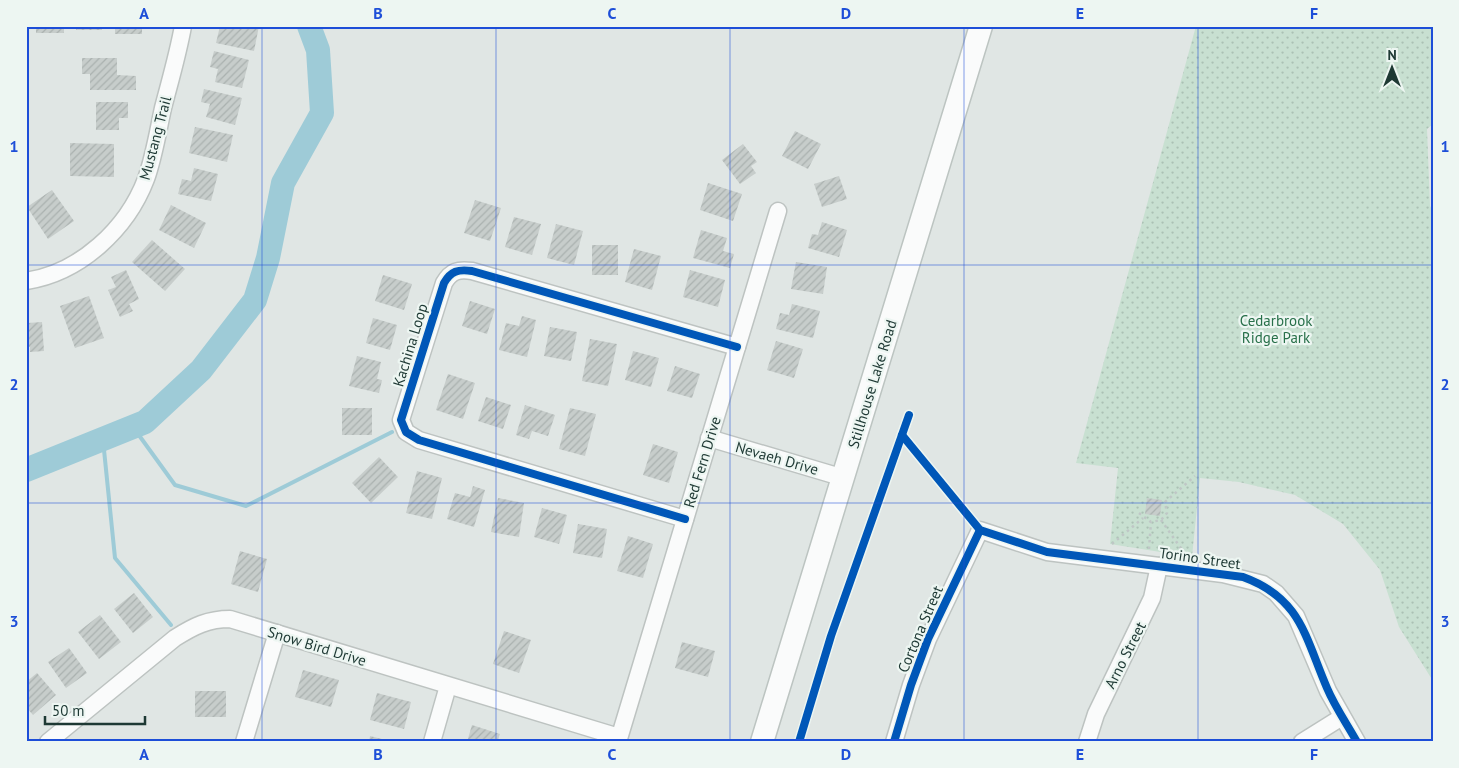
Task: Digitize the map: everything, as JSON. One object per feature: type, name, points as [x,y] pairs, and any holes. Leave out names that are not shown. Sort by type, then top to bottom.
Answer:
[{"type":"main road","name":"Stillhouse Lake Road","points":[[762,742],[981,26]]},
{"type":"street","name":"Mustang Trail","points":[[26,281],[41,279],[72,266],[104,242],[130,210],[146,178],[183,26]]},
{"type":"street","name":"Red Fern Drive","points":[[618,739],[778,211]]},
{"type":"street","name":"Kachina Loop","points":[[685,519],[419,440],[406,432],[401,420],[444,283],[450,274],[460,270],[472,271],[737,347]]},
{"type":"street","name":"Nevaeh Drive","points":[[710,438],[844,478]]},
{"type":"street","name":"Torino Street","points":[[980,530],[1046,552],[1243,577],[1263,584],[1276,593],[1296,616],[1328,691],[1357,742]]},
{"type":"street","name":"Cortona Street","points":[[894,742],[928,639],[980,530]]},
{"type":"street","name":"Arno Street","points":[[1087,742],[1096,714],[1148,606],[1159,566]]},
{"type":"street","name":"Snow Bird Drive","points":[[48,742],[196,624],[215,619],[230,619],[618,739]]},
{"type":"street","points":[[244,742],[277,633]]},
{"type":"street","points":[[432,742],[448,686]]},
{"type":"street","points":[[1302,742],[1342,717]]},
{"type":"path","points":[[1139,513],[1143,518],[1151,522],[1160,520],[1167,513],[1165,502],[1196,476]]},
{"type":"path","points":[[1112,544],[1143,518]]},
{"type":"path","points":[[1160,520],[1185,554]]},
{"type":"path","points":[[1149,549],[1151,522]]},
{"type":"green space","name":"Cedarbrook Ridge Park","points":[[1196,26],[1433,26],[1433,124],[1427,129],[1430,206],[1433,211],[1433,681],[1399,627],[1380,570],[1343,524],[1295,495],[1239,482],[1200,478],[1192,557],[1110,544],[1118,468],[1076,463]]},
{"type":"building","points":[[36,26],[64,26],[64,33],[36,33]]},
{"type":"building","points":[[76,26],[102,26],[102,30],[76,30]]},
{"type":"building","points":[[115,26],[142,26],[142,34],[115,34]]},
{"type":"building","points":[[220,26],[259,26],[254,51],[216,43]]},
{"type":"building","points":[[214,51],[249,60],[242,88],[215,82],[218,69],[210,67]]},
{"type":"building","points":[[82,58],[117,58],[117,75],[136,76],[136,90],[90,90],[90,74],[82,74]]},
{"type":"building","points":[[204,89],[242,98],[235,125],[206,117],[210,104],[201,102]]},
{"type":"building","points":[[96,102],[128,102],[128,118],[119,118],[119,130],[96,130]]},
{"type":"building","points":[[195,127],[233,135],[227,162],[189,153]]},
{"type":"building","points":[[795,131],[821,144],[808,169],[782,156]]},
{"type":"building","points":[[70,143],[114,144],[114,177],[70,176]]},
{"type":"building","points":[[743,144],[757,162],[751,166],[756,173],[740,184],[722,160]]},
{"type":"building","points":[[194,168],[218,174],[211,201],[178,194],[182,179],[191,181]]},
{"type":"building","points":[[839,176],[847,199],[822,207],[814,184]]},
{"type":"building","points":[[708,183],[742,194],[733,221],[700,210]]},
{"type":"building","points":[[52,190],[74,221],[48,239],[27,207]]},
{"type":"building","points":[[475,200],[501,208],[490,241],[464,233]]},
{"type":"building","points":[[171,205],[206,223],[194,248],[159,230]]},
{"type":"building","points":[[514,217],[541,224],[532,255],[505,247]]},
{"type":"building","points":[[822,222],[847,230],[839,257],[808,248],[812,234],[818,235]]},
{"type":"building","points":[[556,224],[583,231],[574,265],[547,258]]},
{"type":"building","points":[[701,230],[727,238],[723,251],[734,254],[730,268],[693,258]]},
{"type":"building","points":[[152,240],[185,269],[165,291],[132,262]]},
{"type":"building","points":[[592,245],[618,245],[618,275],[592,275]]},
{"type":"building","points":[[634,249],[661,256],[652,290],[625,282]]},
{"type":"building","points":[[796,262],[827,267],[823,294],[791,289]]},
{"type":"building","points":[[126,270],[139,299],[129,304],[133,311],[120,317],[108,290],[116,287],[111,277]]},
{"type":"building","points":[[690,270],[725,280],[718,307],[683,297]]},
{"type":"building","points":[[383,275],[412,284],[404,310],[375,301]]},
{"type":"building","points":[[89,296],[104,338],[75,348],[60,306]]},
{"type":"building","points":[[470,301],[495,309],[487,334],[462,326]]},
{"type":"building","points":[[792,304],[820,311],[813,338],[776,329],[780,313],[789,315]]},
{"type":"building","points":[[26,315],[28,315],[28,323],[42,322],[44,351],[30,352],[30,347],[26,347]]},
{"type":"building","points":[[522,316],[536,320],[527,357],[499,350],[506,323],[519,326]]},
{"type":"building","points":[[373,318],[397,325],[390,350],[366,343]]},
{"type":"building","points":[[550,327],[577,332],[571,361],[544,356]]},
{"type":"building","points":[[590,339],[617,344],[608,386],[582,381]]},
{"type":"building","points":[[776,341],[803,349],[794,378],[767,370]]},
{"type":"building","points":[[633,351],[659,358],[651,387],[625,380]]},
{"type":"building","points":[[357,356],[381,362],[377,379],[382,380],[379,393],[349,386]]},
{"type":"building","points":[[675,366],[700,374],[692,398],[667,391]]},
{"type":"building","points":[[448,374],[475,383],[463,419],[436,410]]},
{"type":"building","points":[[486,397],[511,405],[503,429],[478,421]]},
{"type":"building","points":[[525,405],[555,415],[548,436],[532,431],[529,439],[516,435]]},
{"type":"building","points":[[342,408],[372,408],[372,435],[342,435]]},
{"type":"building","points":[[570,408],[596,414],[585,456],[559,449]]},
{"type":"building","points":[[653,444],[678,452],[669,483],[643,475]]},
{"type":"building","points":[[379,457],[398,477],[371,503],[352,483]]},
{"type":"building","points":[[417,471],[442,478],[432,519],[406,513]]},
{"type":"building","points":[[473,486],[485,490],[474,527],[447,519],[455,493],[470,497]]},
{"type":"building","points":[[498,498],[524,503],[519,537],[491,532]]},
{"type":"building","points":[[1147,498],[1162,500],[1160,516],[1145,514]]},
{"type":"building","points":[[542,508],[567,515],[559,544],[534,537]]},
{"type":"building","points":[[578,524],[607,529],[602,558],[573,553]]},
{"type":"building","points":[[628,536],[653,544],[643,578],[617,571]]},
{"type":"building","points":[[240,551],[267,559],[258,592],[231,584]]},
{"type":"building","points":[[134,593],[153,617],[133,633],[114,609]]},
{"type":"building","points":[[100,615],[121,642],[99,659],[78,632]]},
{"type":"building","points":[[504,631],[531,640],[519,673],[493,664]]},
{"type":"building","points":[[682,642],[715,651],[708,677],[675,668]]},
{"type":"building","points":[[69,648],[87,673],[66,688],[48,662]]},
{"type":"building","points":[[303,670],[339,680],[331,707],[295,697]]},
{"type":"building","points":[[37,673],[56,695],[33,715],[26,707],[26,682]]},
{"type":"building","points":[[195,691],[226,691],[226,717],[195,717]]},
{"type":"building","points":[[377,693],[411,702],[404,729],[370,720]]},
{"type":"building","points":[[472,725],[500,734],[497,742],[467,742]]},
{"type":"building","points":[[370,736],[390,741],[390,742],[369,742]]},
{"type":"waterway","points":[[26,470],[145,422],[201,370],[255,300],[268,258],[283,183],[322,113],[318,50],[309,26]]},
{"type":"waterway","points":[[133,427],[175,485],[246,506],[392,432]]},
{"type":"waterway","points":[[103,440],[115,558],[171,625]]},
{"type":"cycle path","points":[[685,519],[419,440],[406,432],[401,420],[444,283],[452,273],[463,270],[737,347]]},
{"type":"cycle path","points":[[799,742],[831,636],[909,415]]},
{"type":"cycle path","points":[[902,435],[980,530],[1047,552],[1243,577],[1277,596],[1298,621],[1330,695],[1357,742]]},
{"type":"cycle path","points":[[894,742],[911,685],[928,639],[980,530]]}]
